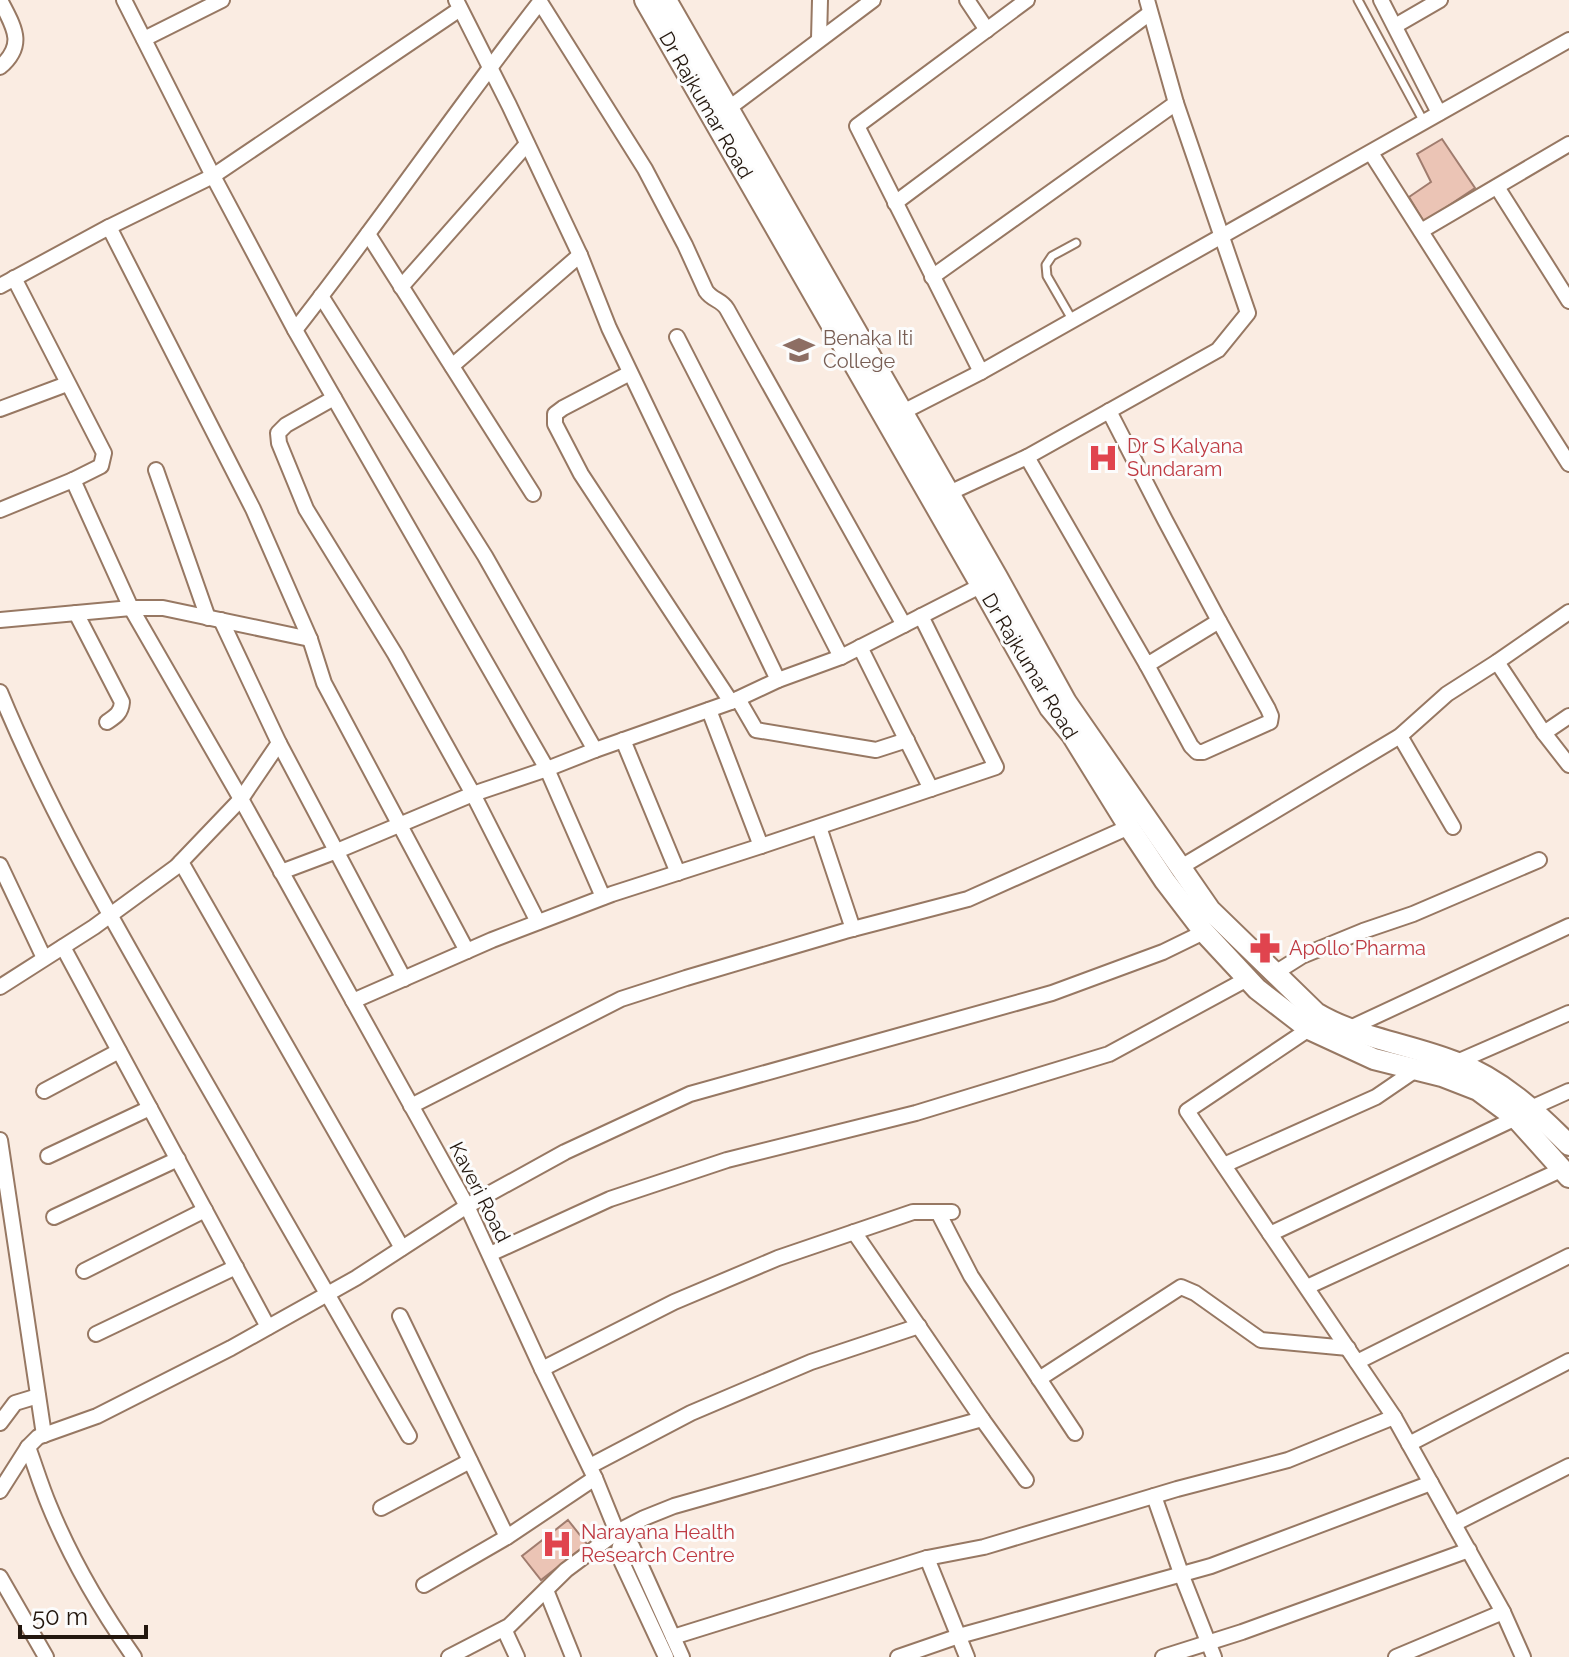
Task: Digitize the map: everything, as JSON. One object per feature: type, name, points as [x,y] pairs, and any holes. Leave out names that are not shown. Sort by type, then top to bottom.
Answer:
[{"type":"main road","name":"Dr Rajkumar Road","points":[[645,0],[722,113]]},
{"type":"main road","name":"Dr Rajkumar Road","points":[[666,0],[722,113],[989,581],[1066,702],[1210,910],[1316,1013],[1327,1020],[1383,1041],[1457,1062],[1493,1080],[1524,1113],[1566,1173]]},
{"type":"main road","name":"Dr Rajkumar Road","points":[[895,416],[949,493],[1050,708],[1072,735],[1165,881],[1204,932],[1247,979],[1309,1029],[1374,1059],[1442,1076],[1478,1090],[1524,1113],[1569,1145]]},
{"type":"street","points":[[0,0],[16,32],[13,52],[0,67]]},
{"type":"street","points":[[124,0],[295,330],[547,769],[603,897]]},
{"type":"street","points":[[144,39],[222,0]]},
{"type":"street","points":[[819,39],[820,0]]},
{"type":"street","points":[[722,113],[873,0]]},
{"type":"street","points":[[967,0],[987,30]]},
{"type":"street","points":[[981,372],[857,126],[1027,0]]},
{"type":"street","points":[[1381,0],[1439,113]]},
{"type":"street","points":[[1395,26],[1440,0]]},
{"type":"street","points":[[295,330],[540,2],[645,169],[706,291],[710,297],[724,303],[904,625]]},
{"type":"street","points":[[0,286],[109,227],[213,176],[458,5],[580,255],[609,328],[778,680]]},
{"type":"street","points":[[895,203],[1149,6],[1176,103],[1248,313],[1218,350],[1027,457],[949,493]]},
{"type":"street","points":[[895,416],[1073,321],[1569,40]]},
{"type":"street","points":[[932,277],[1176,103]]},
{"type":"street","points":[[401,287],[527,144]]},
{"type":"street","points":[[1421,231],[1569,144]]},
{"type":"street","points":[[1371,153],[1569,464]]},
{"type":"street","points":[[1497,187],[1569,301]]},
{"type":"street","points":[[109,227],[243,489],[310,639],[324,683],[467,951]]},
{"type":"street","points":[[368,234],[533,494]]},
{"type":"street","points":[[452,366],[580,255]]},
{"type":"street","points":[[0,510],[101,466],[104,453],[14,278]]},
{"type":"street","points":[[321,296],[485,556],[595,750]]},
{"type":"street","points":[[677,337],[841,657]]},
{"type":"street","points":[[630,373],[563,408],[555,414],[555,424],[581,474],[756,730],[876,750],[907,740]]},
{"type":"street","points":[[0,409],[67,384]]},
{"type":"street","points":[[334,398],[286,425],[278,433],[279,443],[306,509],[395,654],[473,794],[538,922]]},
{"type":"street","points":[[1027,457],[1191,746],[1197,752],[1203,752],[1270,722],[1268,709],[1109,411]]},
{"type":"street","points":[[156,470],[215,619],[404,979]]},
{"type":"street","name":"Kaveri Road","points":[[73,480],[131,608],[467,1206],[592,1472],[619,1537],[618,1554],[666,1657]]},
{"type":"street","points":[[281,872],[473,794],[709,710],[841,657],[989,581]]},
{"type":"street","points":[[0,620],[163,608],[310,639]]},
{"type":"street","points":[[1181,867],[1400,736],[1447,694],[1569,612]]},
{"type":"street","points":[[76,613],[122,702],[121,710],[107,722]]},
{"type":"street","points":[[353,1001],[603,897],[996,767],[921,616]]},
{"type":"street","points":[[1147,665],[1219,621]]},
{"type":"street","points":[[860,647],[931,789]]},
{"type":"street","points":[[1497,662],[1569,765]]},
{"type":"street","points":[[0,692],[56,815],[109,916],[409,1436]]},
{"type":"street","points":[[709,710],[761,846]]},
{"type":"street","points":[[1544,733],[1569,716]]},
{"type":"street","points":[[1400,736],[1453,827]]},
{"type":"street","points":[[623,740],[678,873]]},
{"type":"street","points":[[0,987],[109,916],[181,862],[241,799],[279,743]]},
{"type":"street","points":[[819,827],[853,929]]},
{"type":"street","points":[[411,1106],[621,999],[853,929],[968,899],[1129,827]]},
{"type":"street","points":[[1275,973],[1302,956],[1413,914],[1539,860]]},
{"type":"street","points":[[181,862],[402,1248]]},
{"type":"street","points":[[0,865],[44,958]]},
{"type":"street","points":[[1350,1028],[1569,926]]},
{"type":"street","points":[[0,1491],[28,1447],[38,1437],[97,1416],[231,1348],[327,1294],[467,1206],[565,1152],[690,1094],[1052,993],[1163,952],[1204,932]]},
{"type":"street","points":[[63,947],[268,1327]]},
{"type":"street","points":[[490,1254],[610,1199],[727,1160],[916,1113],[1109,1054],[1247,979]]},
{"type":"street","points":[[1457,1062],[1569,1013]]},
{"type":"street","points":[[1309,1029],[1187,1111],[1394,1417],[1503,1612],[1523,1657]]},
{"type":"street","points":[[44,1091],[119,1051]]},
{"type":"street","points":[[1224,1165],[1376,1097],[1417,1069]]},
{"type":"street","points":[[1270,1234],[1569,1091]]},
{"type":"street","points":[[48,1156],[150,1108]]},
{"type":"street","points":[[0,1140],[44,1435]]},
{"type":"street","points":[[54,1217],[178,1159]]},
{"type":"street","points":[[1307,1287],[1566,1173]]},
{"type":"street","points":[[84,1271],[205,1210]]},
{"type":"street","points":[[542,1369],[674,1302],[778,1258],[913,1212],[945,1212],[971,1276],[1075,1433]]},
{"type":"street","points":[[854,1232],[1026,1480]]},
{"type":"street","points":[[1357,1362],[1569,1256]]},
{"type":"street","points":[[96,1334],[236,1267]]},
{"type":"street","points":[[1039,1379],[1181,1287],[1195,1293],[1261,1340],[1348,1348]]},
{"type":"street","points":[[400,1316],[507,1537]]},
{"type":"street","points":[[424,1585],[507,1537],[592,1472],[691,1413],[811,1362],[919,1326]]},
{"type":"street","points":[[1409,1444],[1569,1361]]},
{"type":"street","points":[[0,1423],[15,1403],[38,1396]]},
{"type":"street","points":[[673,1637],[927,1558],[984,1547],[1288,1460],[1394,1417]]},
{"type":"street","points":[[449,1657],[509,1626],[566,1570],[644,1518],[674,1506],[982,1419]]},
{"type":"street","points":[[28,1447],[73,1555],[108,1619],[134,1657]]},
{"type":"street","points":[[381,1508],[470,1461]]},
{"type":"street","points":[[1454,1524],[1569,1466]]},
{"type":"street","points":[[898,1657],[959,1636],[1182,1576],[1431,1483]]},
{"type":"street","points":[[1154,1496],[1211,1650]]},
{"type":"street","name":"Kaveri Road","points":[[619,1537],[632,1546],[682,1657]]},
{"type":"street","points":[[1163,1657],[1211,1650],[1469,1550]]},
{"type":"street","points":[[927,1558],[967,1657]]},
{"type":"street","points":[[0,1577],[46,1657]]},
{"type":"street","points":[[546,1590],[573,1657]]},
{"type":"street","points":[[1396,1657],[1503,1612]]},
{"type":"street","points":[[504,1629],[517,1657]]},
{"type":"lane","points":[[1358,0],[1424,122]]},
{"type":"lane","points":[[1073,321],[1047,276],[1046,265],[1052,256],[1076,243]]},
{"type":"building","points":[[1442,139],[1475,188],[1424,222],[1409,197],[1431,182],[1417,154]]},
{"type":"building","points":[[568,1520],[587,1544],[541,1580],[522,1556]]},
{"type":"place","name":"Benaka Iti College","points":[[799,350]]},
{"type":"place","name":"Dr S Kalyana Sundaram","points":[[1103,458]]},
{"type":"place","name":"Apollo Pharma","points":[[1265,948]]},
{"type":"place","name":"Narayana Health Research Centre","points":[[557,1544]]}]
